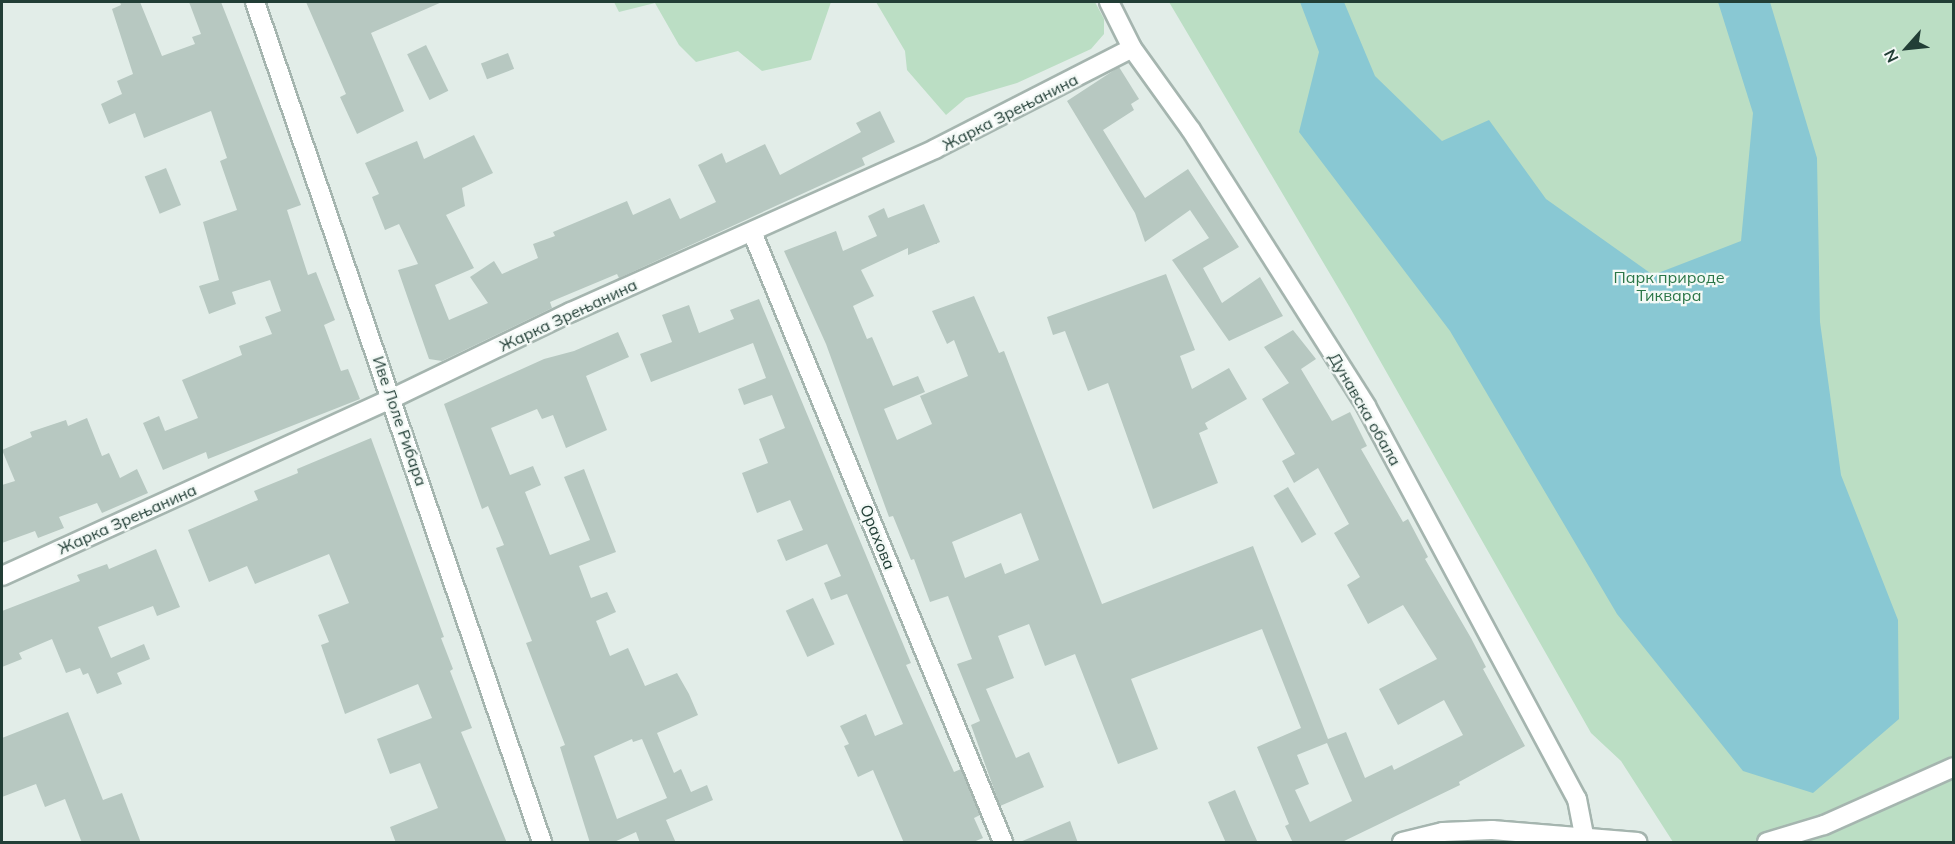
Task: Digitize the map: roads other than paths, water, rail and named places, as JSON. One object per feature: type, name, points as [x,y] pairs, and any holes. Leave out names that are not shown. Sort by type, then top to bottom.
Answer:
[{"type":"street","name":"Иве Лоле Рибара","points":[[255,2],[393,398],[542,843]]},
{"type":"street","name":"Дунавска обала","points":[[1109,2],[1132,48],[1191,129],[1366,406],[1577,799],[1584,836]]},
{"type":"street","name":"Жарка Зрењанина","points":[[2,576],[393,398],[571,312],[935,150],[1132,48]]},
{"type":"street","name":"Орахова","points":[[752,232],[1003,843]]},
{"type":"street","points":[[1767,843],[1824,825],[1953,767]]},
{"type":"street","points":[[1402,843],[1443,832],[1492,830],[1584,836],[1638,843]]},
{"type":"water","points":[[1300,2],[1344,2],[1375,76],[1442,141],[1489,120],[1546,199],[1653,275],[1741,241],[1753,113],[1718,2],[1770,2],[1817,158],[1820,322],[1841,475],[1898,620],[1899,719],[1813,793],[1743,771],[1617,614],[1450,331],[1299,132],[1319,52]]},
{"type":"park label","name":"Парк природе Тиквара","points":[[1669,286]]}]
